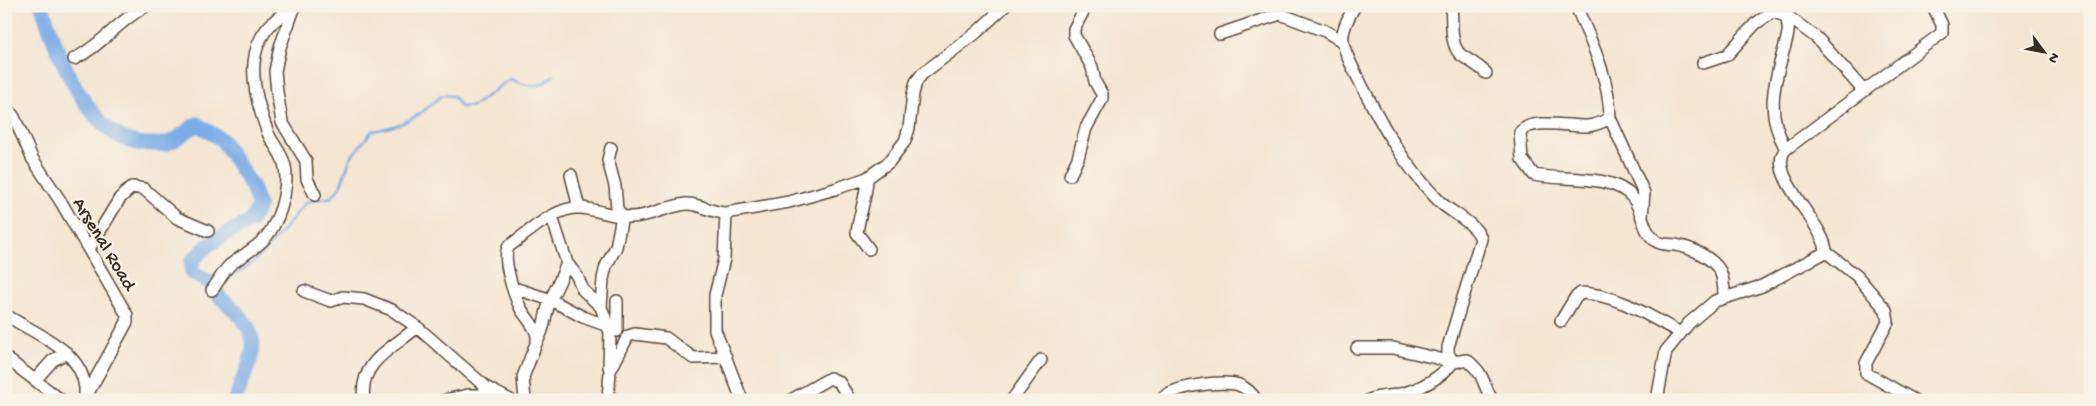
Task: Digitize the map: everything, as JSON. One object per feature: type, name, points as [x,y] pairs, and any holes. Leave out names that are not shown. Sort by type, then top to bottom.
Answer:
[{"type":"street","points":[[74,59],[85,54],[125,18],[146,6]]},
{"type":"street","points":[[537,341],[535,330],[519,304],[506,250],[552,217],[579,208],[622,216],[644,216],[686,204],[699,206],[717,213],[726,213],[789,202],[867,178],[889,162],[904,141],[910,128],[916,82],[922,74],[976,33],[1005,6]]},
{"type":"street","points":[[1070,175],[1078,158],[1086,128],[1102,100],[1102,94],[1095,82],[1092,67],[1074,35],[1074,29],[1086,6]]},
{"type":"street","points":[[1355,6],[1346,22],[1342,41],[1350,61],[1399,154],[1429,191],[1448,210],[1474,229],[1481,239],[1448,347],[1448,353],[1453,362]]},
{"type":"street","points":[[1451,6],[1454,46],[1460,54],[1474,61],[1486,73]]},
{"type":"street","points":[[1576,6],[1605,82],[1610,106],[1610,118],[1644,193],[1642,216]]},
{"type":"street","points":[[1914,400],[1866,373],[1866,363],[1888,322],[1886,310],[1857,276],[1826,252],[1823,237],[1799,203],[1784,174],[1781,161],[1786,149],[1942,33],[1942,25],[1934,6]]},
{"type":"street","points":[[295,7],[280,46],[275,71],[277,92],[282,122],[306,161],[308,179],[315,195]]},
{"type":"street","points":[[212,290],[228,266],[265,241],[281,208],[285,180],[284,162],[269,135],[258,100],[253,74],[256,46],[261,38],[282,14],[295,7]]},
{"type":"street","points":[[1220,34],[1277,10],[1325,31],[1342,41]]},
{"type":"street","points":[[1703,63],[1727,55],[1755,24],[1771,13],[1785,15],[1821,42],[1863,90]]},
{"type":"street","points":[[1785,15],[1789,33],[1778,73],[1772,106],[1781,141],[1786,149]]},
{"type":"street","name":"Arsenal Road","points":[[6,106],[14,117],[27,149],[127,313],[128,320],[84,399]]},
{"type":"street","points":[[1610,118],[1590,126],[1535,124],[1524,127],[1520,133],[1522,159],[1534,175],[1563,180],[1604,181],[1622,189],[1632,197],[1647,230],[1656,241],[1691,249],[1714,264],[1722,277],[1724,298]]},
{"type":"street","points":[[610,148],[608,160],[615,186],[617,208],[622,216],[616,247],[606,266],[602,279],[614,359]]},
{"type":"street","points":[[571,175],[579,208]]},
{"type":"street","points":[[867,178],[867,187],[859,212],[857,233],[869,249]]},
{"type":"street","points":[[89,248],[120,198],[132,187],[144,189],[177,218],[208,231]]},
{"type":"street","points":[[726,213],[724,259],[715,295],[715,330],[742,400]]},
{"type":"street","points":[[552,217],[567,263],[577,276],[583,290],[607,319]]},
{"type":"street","points":[[1657,400],[1666,351],[1679,332],[1710,305],[1724,298],[1762,286],[1826,252]]},
{"type":"street","points":[[525,400],[523,376],[543,331],[551,300],[556,293],[567,263]]},
{"type":"street","points":[[514,288],[551,300],[583,317],[607,319]]},
{"type":"street","points":[[304,291],[332,301],[343,298],[371,301],[392,310],[417,326],[475,379],[505,398]]},
{"type":"street","points":[[1561,321],[1575,298],[1581,293],[1592,293],[1632,307],[1679,332]]},
{"type":"street","points":[[608,400],[610,371],[607,319],[617,301]]},
{"type":"street","points":[[6,315],[41,334],[67,353],[83,380],[84,399]]},
{"type":"street","points":[[364,400],[364,385],[368,369],[383,352],[417,326]]},
{"type":"street","points":[[610,371],[614,359],[628,336],[635,334],[666,338],[693,358],[726,357]]},
{"type":"street","points":[[1357,348],[1393,348],[1453,362],[1467,360],[1486,381],[1492,400]]},
{"type":"street","points":[[36,379],[53,360],[67,353]]},
{"type":"street","points":[[6,358],[36,379],[61,400]]},
{"type":"street","points":[[1012,400],[1041,360]]},
{"type":"street","points":[[1369,400],[1385,395],[1399,395],[1414,389],[1446,371],[1453,362]]},
{"type":"street","points":[[791,400],[818,383],[830,378],[839,382],[850,400]]},
{"type":"street","points":[[1161,400],[1163,396],[1189,386],[1216,384],[1238,385],[1253,393],[1256,400]]},
{"type":"street","points":[[445,400],[468,395],[505,398]]},
{"type":"waterway","points":[[42,6],[56,47],[79,93],[93,113],[110,130],[128,141],[161,144],[168,143],[197,124],[222,140],[251,185],[259,206],[250,222],[207,246],[192,261],[192,273],[210,282],[216,292],[242,318],[249,330],[252,340],[252,351],[235,400]]},
{"type":"waterway","points":[[223,281],[259,257],[279,236],[306,202],[332,197],[340,187],[351,157],[372,131],[402,123],[418,115],[442,95],[453,96],[461,107],[473,106],[510,79],[533,86],[542,84],[554,75]]}]
